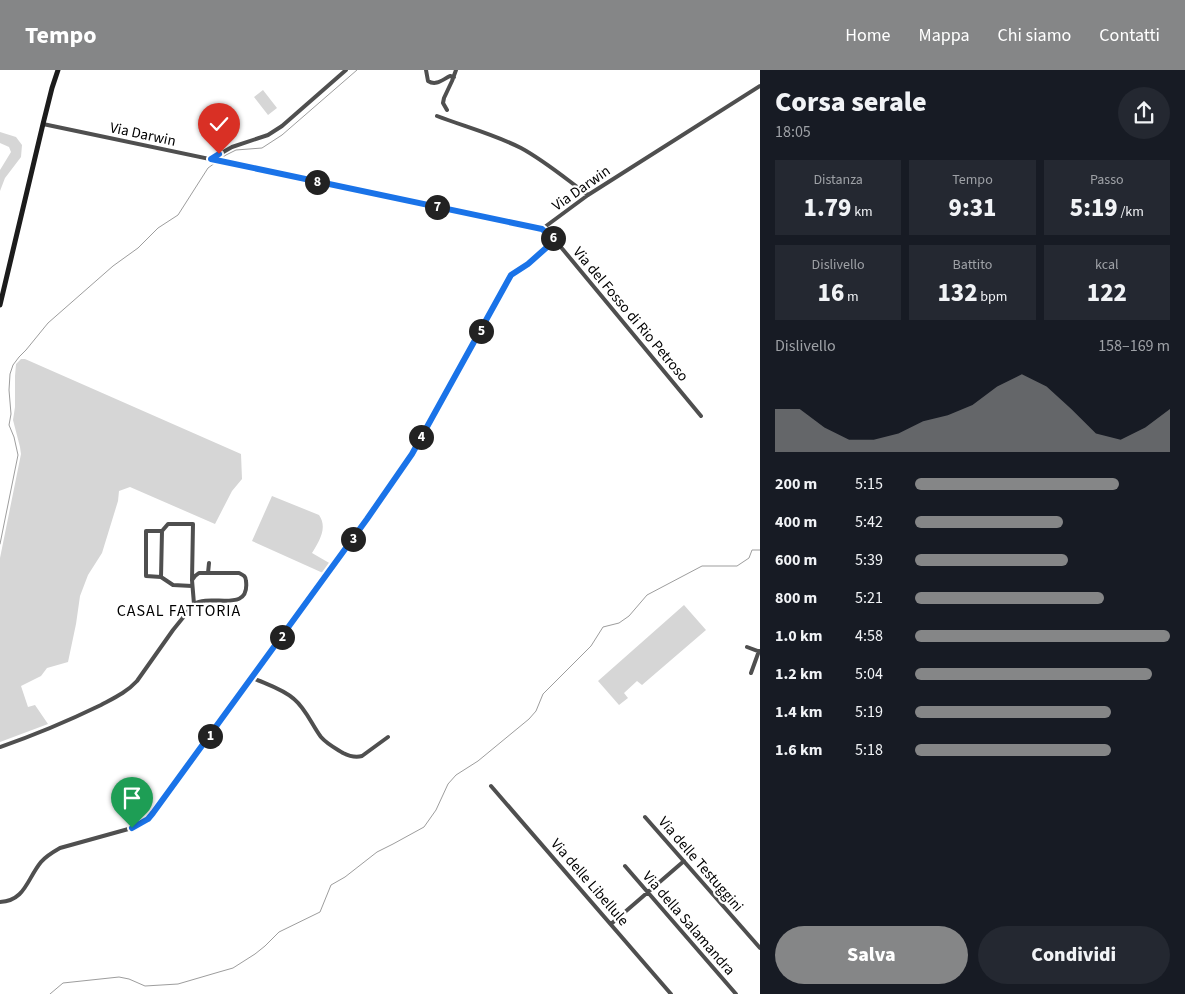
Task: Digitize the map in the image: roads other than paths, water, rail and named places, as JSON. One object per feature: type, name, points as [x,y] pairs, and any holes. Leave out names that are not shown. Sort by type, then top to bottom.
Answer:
[{"type":"street","points":[[0,306],[43,124],[58,70]]},
{"type":"street","points":[[211,159],[232,147],[268,135],[282,126],[346,70]]},
{"type":"street","points":[[426,70],[428,81],[434,83],[450,76],[454,77]]},
{"type":"street","points":[[447,110],[443,103],[444,98],[456,70]]},
{"type":"street","name":"Via Darwin","points":[[43,124],[542,229],[588,195],[760,86]]},
{"type":"street","points":[[437,116],[520,148],[543,162],[588,195]]},
{"type":"street","name":"Via del Fosso di Rio Petroso","points":[[542,229],[555,240],[700,416]]},
{"type":"street","points":[[0,902],[18,897],[42,862],[60,848],[132,828],[148,819],[253,678],[412,454],[511,275],[528,264],[555,240]]},
{"type":"street","points":[[161,577],[162,531],[168,524],[193,524],[192,586],[194,604]]},
{"type":"street","points":[[162,531],[146,531],[146,576],[161,577],[172,584],[192,586]]},
{"type":"street","points":[[208,563],[208,573]]},
{"type":"street","points":[[0,747],[64,723],[124,693],[136,682],[194,604],[210,600],[237,600],[243,598],[245,594],[245,576],[235,572],[199,574],[192,580]]},
{"type":"street","points":[[747,647],[760,652],[751,673]]},
{"type":"street","points":[[253,678],[294,698],[325,740],[349,755],[354,757],[362,756],[388,737]]},
{"type":"street","name":"Via delle Libellule","points":[[490,786],[672,994]]},
{"type":"street","name":"Via delle Testuggini","points":[[645,817],[760,948]]},
{"type":"street","points":[[611,924],[684,861]]},
{"type":"street","name":"Via della Salamandra","points":[[625,866],[736,994]]},
{"type":"waterway","points":[[0,544],[18,455],[9,425],[11,414],[9,390],[10,374],[13,365],[19,357],[48,323],[113,266],[138,248],[158,228],[178,215],[208,168],[236,150],[262,148],[282,135],[357,70]]},
{"type":"waterway","points":[[50,994],[63,983],[119,977],[145,986],[178,984],[233,968],[255,954],[279,932],[320,912],[331,885],[345,877],[377,852],[424,827],[436,810],[448,784],[456,775],[478,761],[529,719],[536,711],[543,694],[591,646],[603,627],[619,623],[629,616],[647,595],[702,566],[737,566],[749,558],[752,550],[760,550]]},
{"type":"district","name":"CASAL FATTORIA","points":[[179,610]]}]
